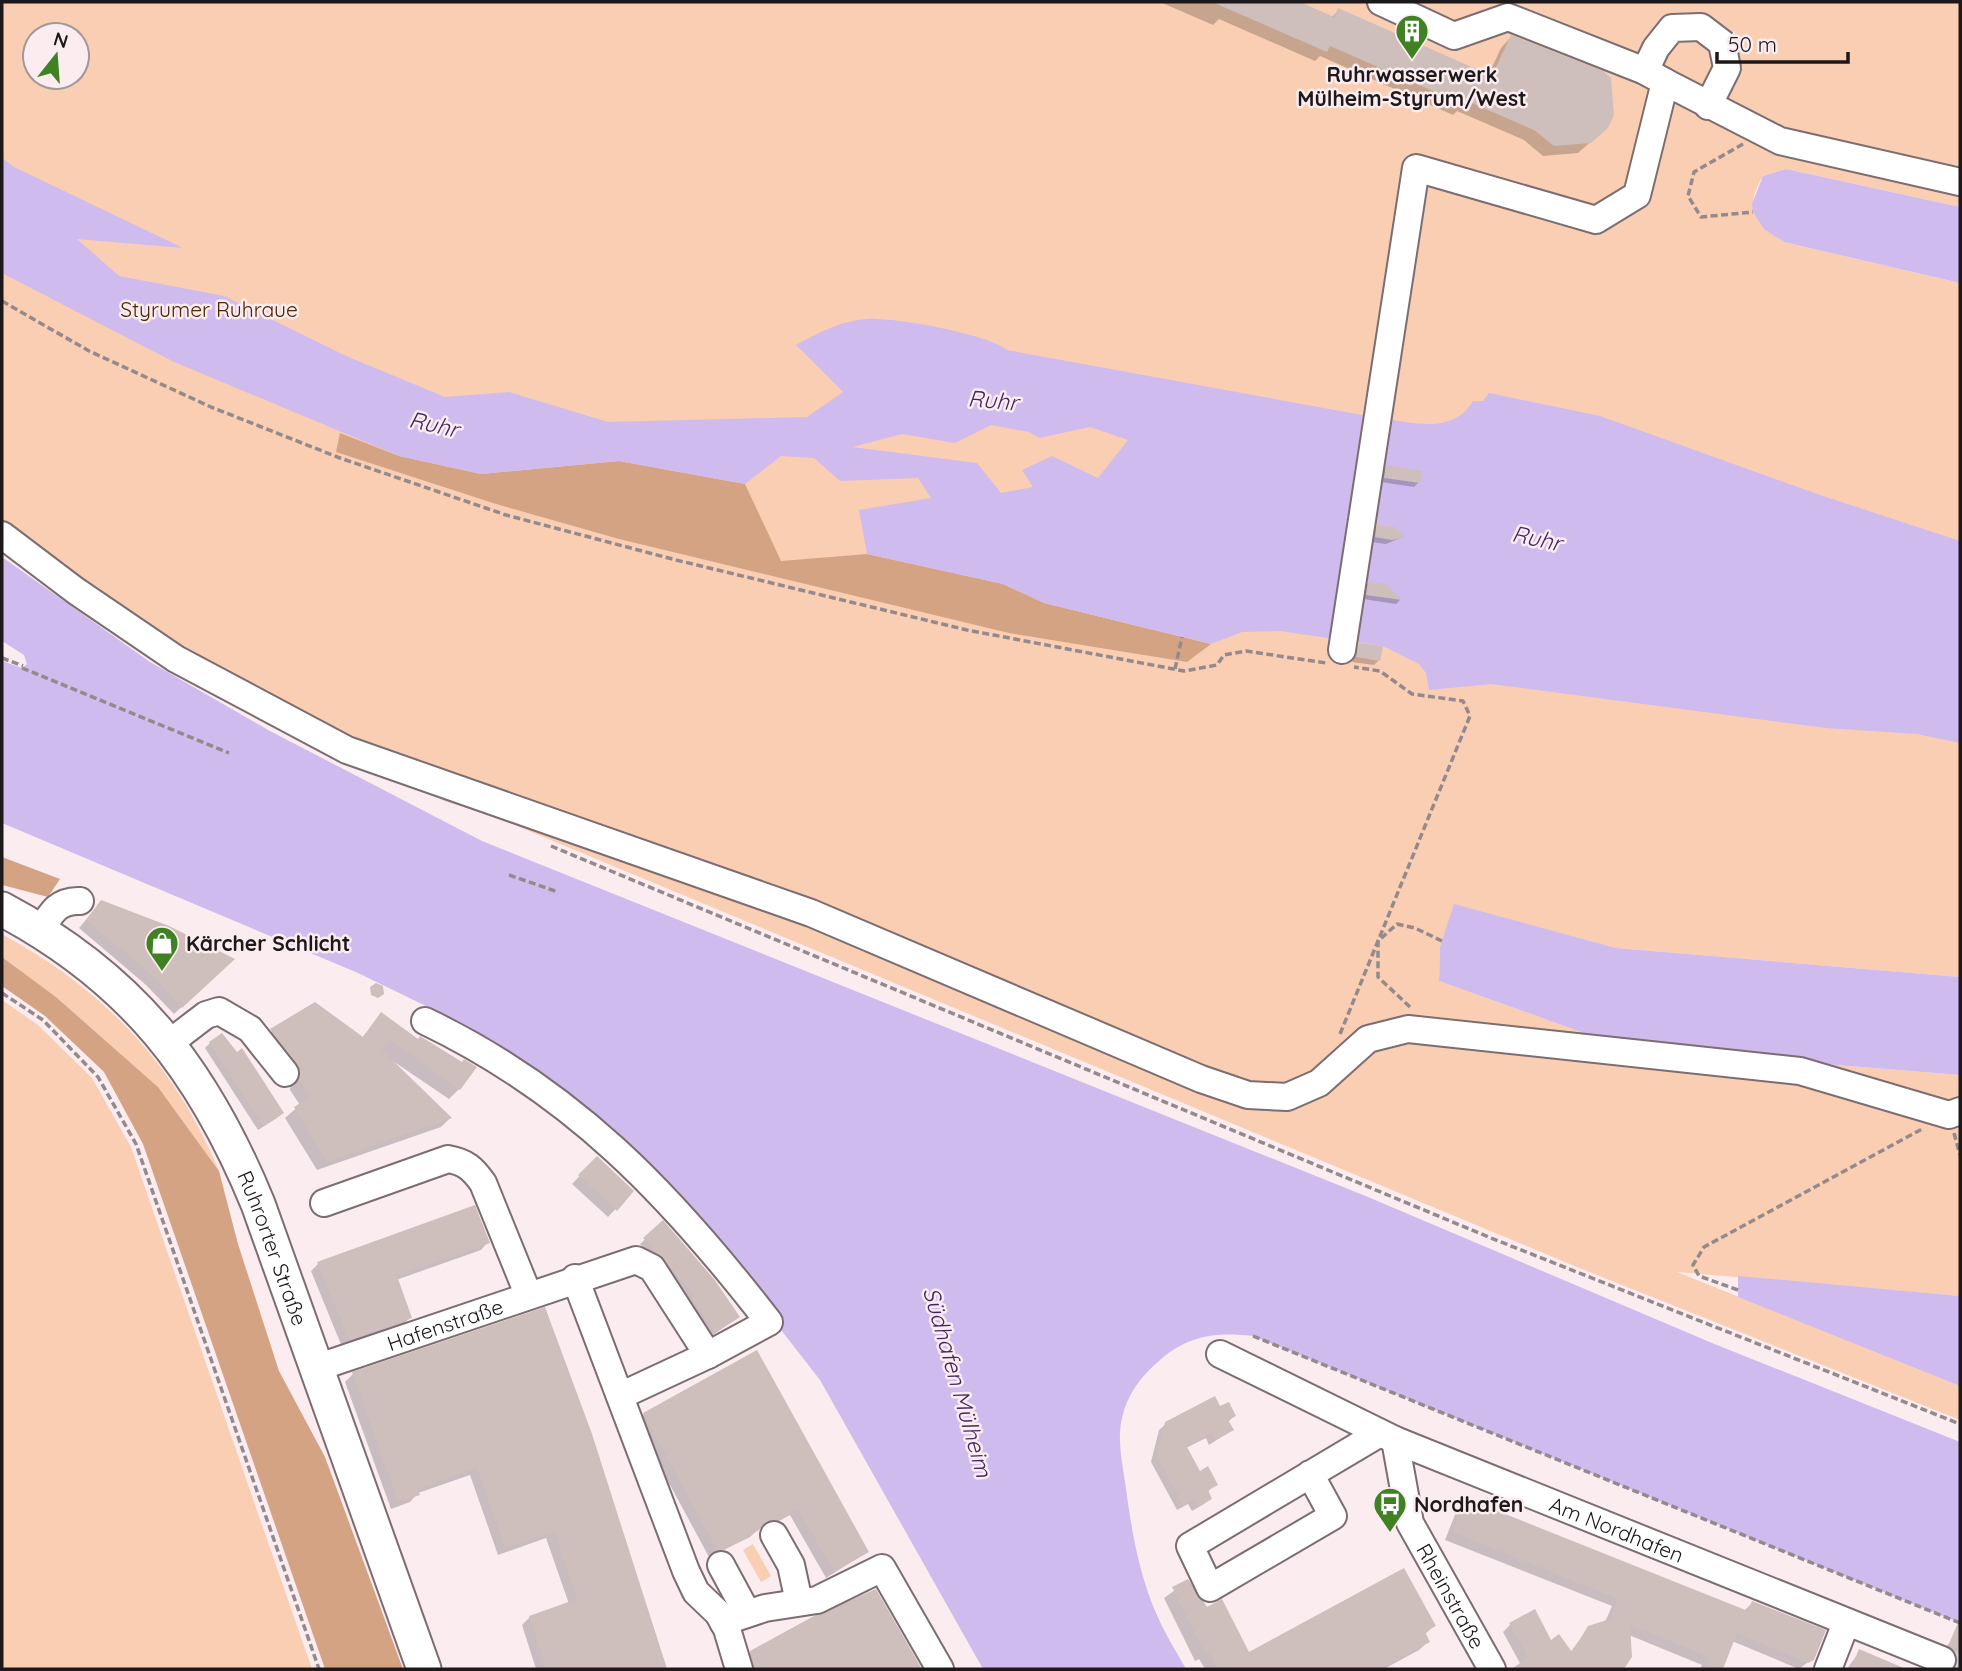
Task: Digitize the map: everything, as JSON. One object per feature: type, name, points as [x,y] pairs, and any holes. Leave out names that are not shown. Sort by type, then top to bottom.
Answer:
[{"type":"main road","name":"Ruhrorter Straße","points":[[2,909],[41,930],[93,968],[134,1005],[169,1044],[203,1089],[235,1147],[424,1669]]},
{"type":"street","points":[[1381,2],[1454,36],[1508,17],[1655,77],[1780,141],[1960,182]]},
{"type":"street","points":[[1345,661],[1406,218],[1416,167],[1596,220],[1637,195],[1655,77],[1656,48],[1672,28],[1701,27],[1722,43],[1727,68],[1708,106]]},
{"type":"street","points":[[2,535],[76,592],[176,659],[346,750],[811,913],[1201,1079],[1248,1095],[1287,1097],[1319,1083],[1368,1039],[1408,1029],[1800,1071],[1954,1113]]},
{"type":"street","points":[[41,930],[58,905],[80,901]]},
{"type":"street","points":[[169,1044],[206,1015],[219,1011],[250,1029],[285,1073]]},
{"type":"street","points":[[425,1021],[514,1069],[571,1110],[619,1152],[721,1259],[769,1322],[708,1355],[620,1396]]},
{"type":"street","points":[[324,1203],[448,1159],[462,1161],[483,1183],[528,1294]]},
{"type":"street","name":"Hafenstraße","points":[[316,1368],[624,1261],[646,1263],[708,1355]]},
{"type":"street","points":[[575,1278],[696,1592],[735,1618],[817,1600],[882,1568],[940,1669]]},
{"type":"street","name":"Am Nordhafen","points":[[1220,1354],[1388,1436],[1942,1660]]},
{"type":"street","points":[[1310,1474],[1333,1516],[1209,1588],[1190,1546],[1310,1474],[1388,1436]]},
{"type":"street","name":"Rheinstraße","points":[[1388,1436],[1410,1523],[1492,1669]]},
{"type":"street","points":[[774,1535],[791,1565],[799,1602]]},
{"type":"street","points":[[720,1565],[735,1618],[740,1669]]},
{"type":"street","points":[[1828,1669],[1846,1623]]},
{"type":"path","points":[[1753,212],[1701,217],[1688,196],[1694,172],[1745,143],[1780,141]]},
{"type":"path","points":[[2,301],[89,351],[211,407],[340,458],[506,515],[676,560],[967,630],[1184,671],[1217,666],[1224,655],[1246,651],[1345,661],[1380,671],[1412,694],[1463,701],[1469,716],[1338,1040]]},
{"type":"path","points":[[1175,669],[1182,637]]},
{"type":"path","points":[[2,658],[229,753]]},
{"type":"path","points":[[545,844],[1491,1238],[1960,1424]]},
{"type":"path","points":[[509,875],[558,892]]},
{"type":"path","points":[[1437,1032],[1378,977],[1378,941],[1398,924],[1415,928],[1442,941]]},
{"type":"path","points":[[2,993],[43,1020],[99,1077],[136,1144],[318,1669]]},
{"type":"path","points":[[1738,1290],[1699,1276],[1693,1265],[1704,1247],[1954,1113]]},
{"type":"path","points":[[1253,1336],[1960,1623]]},
{"type":"green space","name":"Styrumer Ruhraue","points":[[2,2],[1960,2],[1960,207],[1786,169],[1763,176],[1753,207],[1766,229],[1784,242],[1960,283],[1960,977],[1616,948],[1455,905],[1440,947],[1439,981],[1626,1048],[1960,1075],[1960,1296],[1677,1272],[1960,1386],[1960,1420],[1577,1267],[493,816],[444,801],[391,770],[805,916],[1219,1093],[1269,1104],[1292,1101],[1200,1073],[812,904],[340,740],[180,655],[2,526]]},
{"type":"green space","points":[[2,934],[72,979],[132,1033],[158,1063],[181,1097],[219,1171],[158,1087],[56,997],[2,957]]},
{"type":"green space","points":[[2,1000],[38,1025],[92,1078],[131,1147],[312,1669],[2,1669]]},
{"type":"green space","points":[[753,1544],[771,1576],[761,1582],[743,1550]]},
{"type":"shaded area","points":[[340,433],[399,456],[481,474],[619,461],[745,484],[781,561],[867,554],[1003,584],[1044,603],[1211,644],[1187,662],[1009,633],[619,539],[496,504],[336,452]]},
{"type":"shaded area","points":[[2,857],[60,879],[48,897],[2,885]]},
{"type":"shaded area","points":[[2,957],[56,997],[158,1087],[219,1171],[238,1244],[279,1371],[325,1457],[403,1669],[325,1669],[143,1144],[104,1072],[45,1016],[2,986]]},
{"type":"water","name":"Ruhr","points":[[2,158],[14,167],[183,248],[77,239],[119,276],[224,296],[346,356],[445,397],[509,392],[608,422],[807,417],[843,392],[796,345],[838,325],[856,320],[879,319],[961,333],[981,338],[1007,350],[1409,423],[1445,422],[1465,411],[1473,401],[1483,401],[1489,393],[1600,416],[1820,495],[1960,541],[1960,743],[1917,734],[1826,728],[1491,684],[1429,690],[1426,673],[1419,664],[1383,646],[1280,631],[1242,632],[1211,644],[1044,603],[1003,584],[867,554],[859,510],[931,498],[918,478],[840,481],[814,458],[781,456],[745,484],[619,461],[481,474],[399,456],[172,361],[2,273]],"holes":[[[991,425],[1029,432],[1039,438],[1090,427],[1128,440],[1098,478],[1052,456],[1022,470],[1033,487],[1001,493],[977,463],[852,447],[902,434],[955,443]],[[1368,523],[1391,526],[1399,531],[1389,539],[1366,536]]]},
{"type":"water","points":[[1786,169],[1960,207],[1960,283],[1784,242],[1764,229],[1753,212],[1752,204],[1763,176]]},
{"type":"water","name":"Südhafen Mülheim","points":[[2,557],[150,662],[270,731],[482,841],[1368,1197],[1712,1343],[1960,1442],[1960,1623],[1253,1336],[1215,1335],[1192,1341],[1170,1352],[1146,1373],[1131,1394],[1121,1426],[1121,1458],[1140,1565],[1156,1613],[1186,1669],[983,1669],[820,1380],[682,1203],[536,1070],[430,1008],[358,973],[2,823],[2,661],[22,668],[27,664],[24,655],[2,641]]},
{"type":"water","points":[[1454,904],[1616,948],[1960,977],[1960,1075],[1626,1048],[1439,981],[1440,947]]},
{"type":"water","points":[[1738,1276],[1960,1296],[1960,1386],[1738,1297]]},
{"type":"building","points":[[1212,2],[1300,2],[1334,17],[1338,8],[1492,76],[1511,35],[1603,71],[1611,78],[1614,115],[1608,128],[1591,143],[1554,146],[1534,130],[1467,101],[1465,105],[1330,46],[1327,52]]},
{"type":"building","points":[[1386,465],[1422,471],[1420,483],[1384,478]]},
{"type":"building","points":[[1377,524],[1395,527],[1405,537],[1392,540],[1375,537]]},
{"type":"building","points":[[1368,582],[1386,584],[1402,600],[1366,595]]},
{"type":"building","points":[[1359,643],[1383,646],[1380,661],[1356,657]]},
{"type":"building","points":[[101,900],[169,926],[235,959],[182,1008],[154,977],[86,920]]},
{"type":"building","points":[[376,983],[383,986],[384,994],[378,998],[371,995],[370,987]]},
{"type":"building","points":[[315,1002],[363,1037],[381,1012],[418,1039],[420,1036],[462,1062],[464,1059],[477,1067],[460,1090],[390,1040],[382,1050],[452,1118],[327,1162],[294,1107],[310,1097],[299,1080],[300,1070],[270,1029]]},
{"type":"building","points":[[222,1033],[237,1052],[242,1048],[284,1113],[263,1126],[209,1042]]},
{"type":"building","points":[[597,1156],[634,1191],[617,1211],[578,1175]]},
{"type":"building","points":[[475,1205],[490,1243],[397,1276],[412,1318],[349,1340],[317,1262]]},
{"type":"building","points":[[663,1220],[714,1279],[740,1317],[715,1333],[691,1297],[694,1295],[643,1238]]},
{"type":"building","points":[[545,1307],[592,1434],[667,1669],[546,1669],[529,1616],[577,1599],[554,1532],[505,1548],[477,1468],[418,1489],[420,1495],[398,1502],[352,1372]]},
{"type":"building","points":[[757,1350],[869,1552],[834,1572],[798,1509],[778,1520],[767,1521],[759,1530],[724,1550],[717,1550],[643,1413]]},
{"type":"building","points":[[1215,1396],[1220,1406],[1229,1402],[1236,1416],[1228,1420],[1234,1430],[1216,1440],[1212,1433],[1187,1447],[1200,1471],[1208,1466],[1218,1485],[1208,1490],[1212,1499],[1198,1507],[1194,1499],[1183,1505],[1156,1455],[1165,1422]]},
{"type":"building","points":[[1465,1498],[1748,1611],[1752,1601],[1826,1630],[1814,1660],[1808,1663],[1737,1633],[1723,1669],[1718,1669],[1706,1664],[1709,1657],[1630,1625],[1632,1657],[1624,1669],[1512,1669],[1528,1657],[1509,1623],[1535,1609],[1551,1640],[1559,1634],[1572,1652],[1588,1626],[1610,1619],[1618,1599],[1452,1532]]},
{"type":"building","points":[[1404,1568],[1436,1626],[1425,1632],[1430,1642],[1380,1669],[1218,1669],[1208,1651],[1205,1653],[1172,1587],[1188,1579],[1207,1607],[1222,1599],[1249,1652]]},
{"type":"building","points":[[876,1589],[922,1669],[754,1669],[750,1651],[812,1617]]},
{"type":"building","points":[[1960,1618],[1960,1669],[1954,1669],[1957,1657],[1948,1646]]},
{"type":"building","points":[[1859,1649],[1906,1669],[1851,1669]]},
{"type":"tunnel","points":[[1942,1660],[1960,1668]]},
{"type":"place","name":"Ruhrwasserwerk Mülheim-Styrum/West","points":[[1412,61]]},
{"type":"place","name":"Kärcher Schlicht","points":[[162,973]]},
{"type":"place","name":"Nordhafen","points":[[1390,1534]]}]
